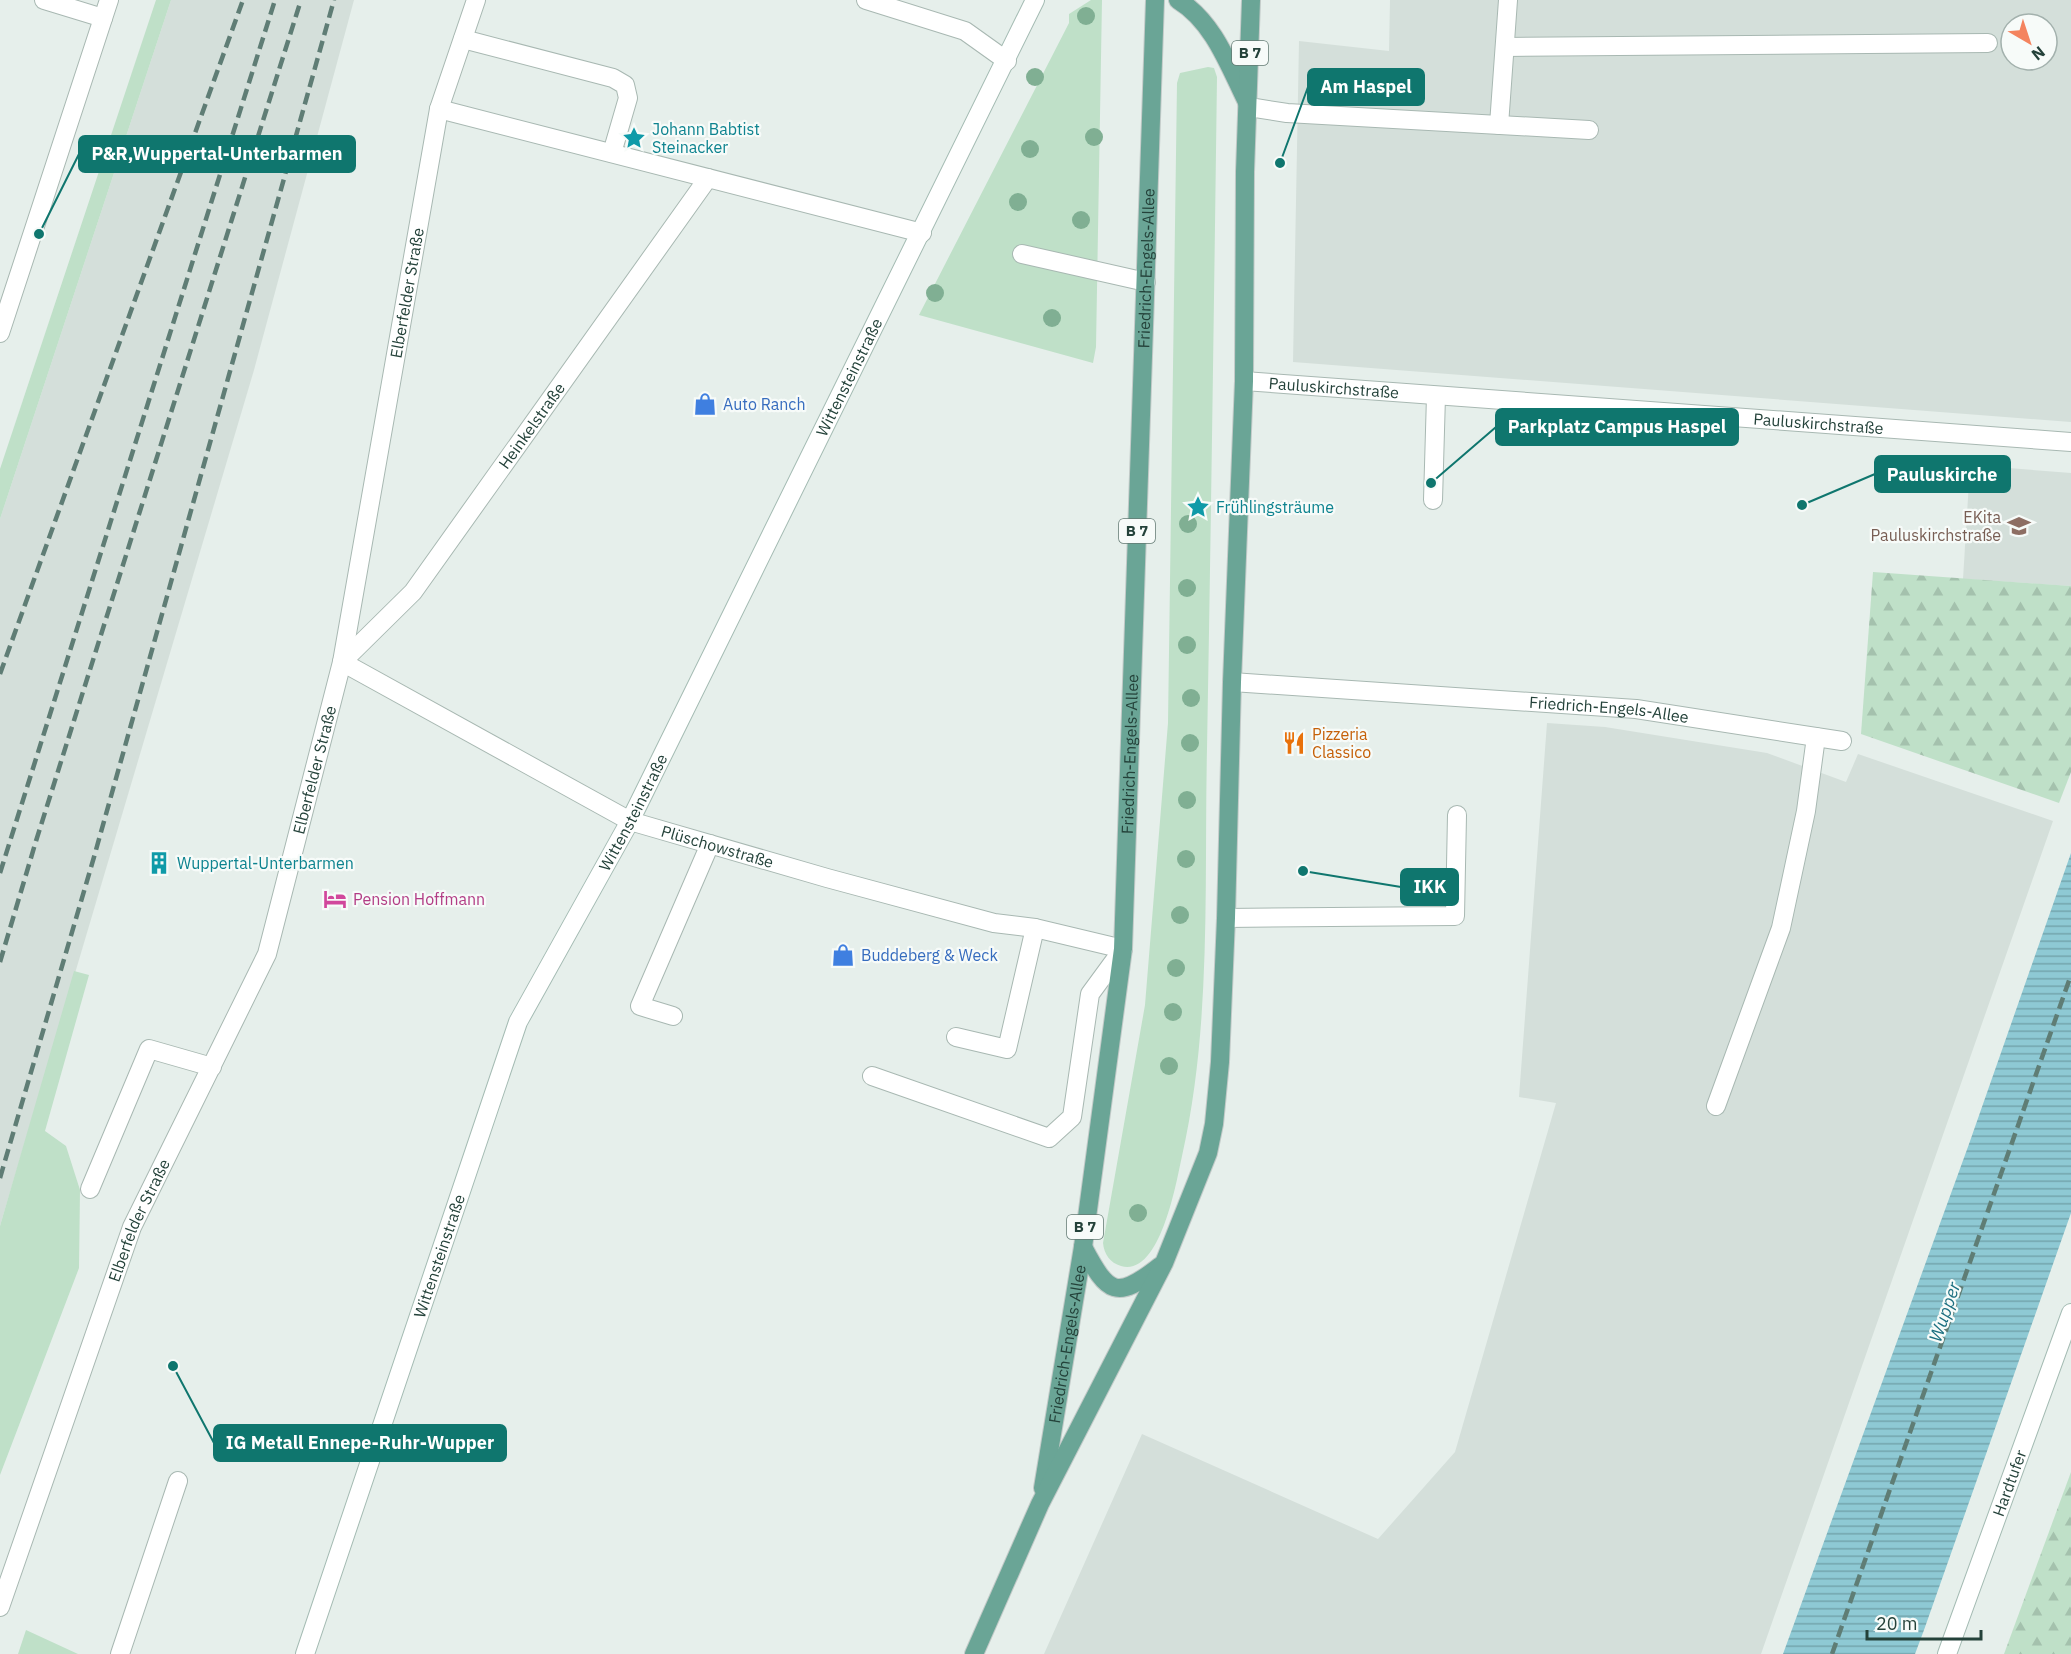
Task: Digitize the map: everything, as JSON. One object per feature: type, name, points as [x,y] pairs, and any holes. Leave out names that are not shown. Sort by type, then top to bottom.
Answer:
[{"type":"main road","name":"Friedrich-Engels-Allee","points":[[1040,1504],[1083,1247],[1123,949],[1155,0]]},
{"type":"main road","points":[[1178,0],[1200,18],[1218,43],[1249,107]]},
{"type":"main road","name":"Friedrich-Engels-Allee","points":[[974,1654],[1040,1504],[1164,1263],[1208,1154],[1214,1124],[1220,1062],[1226,918],[1232,682],[1244,381],[1245,172],[1251,0]]},
{"type":"main road","points":[[1083,1247],[1102,1279],[1108,1285],[1122,1289],[1136,1285],[1164,1263]]},
{"type":"street","points":[[44,0],[103,18]]},
{"type":"street","points":[[0,333],[110,0]]},
{"type":"street","name":"Elberfelder Straße","points":[[0,1607],[132,1227],[267,954],[342,662],[439,109],[476,0]]},
{"type":"street","points":[[866,0],[965,31],[1007,61]]},
{"type":"street","name":"Wittensteinstraße","points":[[305,1654],[518,1022],[630,821],[1007,61],[1035,0]]},
{"type":"street","points":[[1499,125],[1508,0]]},
{"type":"street","points":[[463,39],[613,78],[625,86],[628,98],[612,153]]},
{"type":"street","points":[[1505,47],[1988,43]]},
{"type":"street","points":[[1249,107],[1287,112],[1589,130]]},
{"type":"street","points":[[439,109],[922,233]]},
{"type":"street","name":"Heinkelstraße","points":[[342,662],[413,592],[708,178]]},
{"type":"street","points":[[1022,254],[1146,282]]},
{"type":"street","name":"Pauluskirchstraße","points":[[1244,381],[2071,442]]},
{"type":"street","points":[[1433,500],[1436,396]]},
{"type":"street","name":"Plüschowstraße","points":[[342,662],[630,821],[994,923],[1035,928],[1123,949]]},
{"type":"street","name":"Friedrich-Engels-Allee","points":[[1232,682],[1636,710],[1842,741]]},
{"type":"street","points":[[1716,1106],[1781,928],[1806,811],[1816,736]]},
{"type":"street","points":[[1226,918],[1455,916],[1457,815]]},
{"type":"street","points":[[673,1016],[640,1006],[710,844]]},
{"type":"street","points":[[956,1037],[1007,1049],[1035,928]]},
{"type":"street","points":[[872,1076],[1049,1138],[1072,1117],[1090,994],[1123,949]]},
{"type":"street","points":[[90,1190],[148,1049],[213,1067]]},
{"type":"street","name":"Hardtufer","points":[[1947,1654],[2071,1313]]},
{"type":"street","points":[[120,1654],[178,1481]]},
{"type":"shaded area","points":[[171,0],[354,0],[254,370],[0,1226],[0,519]]},
{"type":"shaded area","points":[[1390,0],[2071,0],[2071,422],[1293,362],[1299,41],[1389,51]]},
{"type":"shaded area","name":"EKita Pauluskirchstraße","points":[[1970,465],[2071,473],[2071,586],[1963,579]]},
{"type":"shaded area","points":[[1547,723],[1605,727],[1767,753],[1846,782],[1858,754],[2053,821],[1761,1654],[1044,1654],[1142,1434],[1378,1539],[1455,1452],[1556,1103],[1519,1097]]},
{"type":"green space","points":[[156,0],[171,0],[0,519],[0,469]]},
{"type":"green space","points":[[1091,0],[1102,0],[1096,347],[1093,363],[919,315],[1069,23],[1069,14]]},
{"type":"green space","points":[[1208,67],[1214,68],[1217,77],[1206,902],[1202,1005],[1192,1106],[1164,1226],[1146,1257],[1135,1266],[1121,1266],[1108,1258],[1103,1243],[1145,1005],[1168,723],[1177,83],[1180,73]]},
{"type":"green space","points":[[1873,572],[2071,586],[2071,772],[2059,803],[1861,734]]},
{"type":"green space","points":[[74,971],[89,975],[45,1131],[66,1146],[80,1190],[79,1268],[0,1475],[0,1226]]},
{"type":"green space","points":[[2071,1472],[2071,1654],[2004,1654]]},
{"type":"green space","points":[[26,1630],[78,1654],[18,1654]]},
{"type":"water","name":"Wupper","points":[[2071,853],[2071,1213],[1924,1630],[1915,1654],[1783,1654],[1969,1144]]},
{"type":"railway","points":[[0,674],[243,0]]},
{"type":"railway","points":[[0,873],[275,0]]},
{"type":"railway","points":[[0,962],[301,0]]},
{"type":"railway","points":[[0,1178],[94,857],[334,0]]},
{"type":"railway","points":[[1832,1654],[2071,975]]},
{"type":"place","name":"Johann Babtist Steinacker","points":[[634,138]]},
{"type":"place","name":"Am Haspel","points":[[1280,163]]},
{"type":"place","name":"P&R,Wuppertal-Unterbarmen","points":[[39,234]]},
{"type":"place","name":"Auto Ranch","points":[[705,404]]},
{"type":"place","name":"Parkplatz Campus Haspel","points":[[1431,483]]},
{"type":"place","name":"Pauluskirche","points":[[1802,505]]},
{"type":"place","name":"Frühlingsträume","points":[[1198,507]]},
{"type":"place","name":"EKita Pauluskirchstraße","points":[[2019,526]]},
{"type":"place","name":"Pizzeria Classico","points":[[1294,743]]},
{"type":"place","name":"Wuppertal-Unterbarmen","points":[[159,863]]},
{"type":"place","name":"IKK","points":[[1303,871]]},
{"type":"place","name":"Pension Hoffmann","points":[[335,899]]},
{"type":"place","name":"Buddeberg & Weck","points":[[843,955]]},
{"type":"place","name":"IG Metall Ennepe-Ruhr-Wupper","points":[[173,1366]]}]
